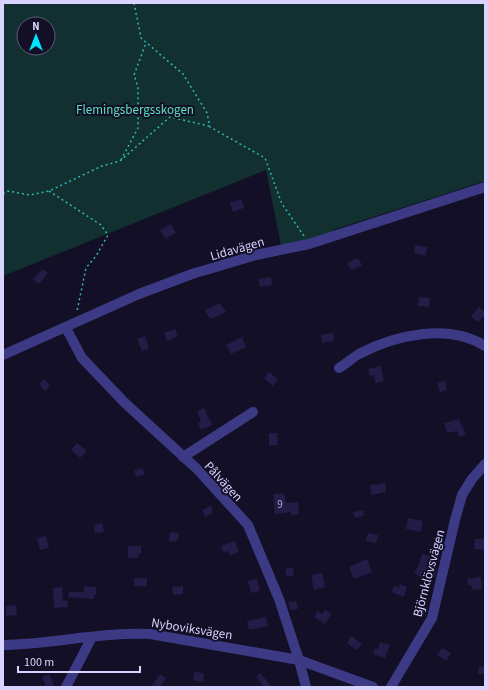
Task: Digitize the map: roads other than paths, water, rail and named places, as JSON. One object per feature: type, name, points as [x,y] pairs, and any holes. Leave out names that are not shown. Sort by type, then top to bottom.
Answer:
[{"type":"street","name":"Lidavägen","points":[[3,355],[66,328],[138,294],[192,274],[256,255],[309,244],[485,187]]},
{"type":"street","name":"Pålvägen","points":[[66,328],[82,358],[125,403],[196,470],[248,526],[280,599],[306,687]]},
{"type":"street","points":[[339,368],[358,354],[392,340],[424,334],[457,335],[485,346]]},
{"type":"street","points":[[183,457],[253,412]]},
{"type":"street","name":"Björnklövsvägen","points":[[391,687],[432,618],[462,495],[472,479],[485,464]]},
{"type":"street","name":"Nyboviksvägen","points":[[3,645],[47,643],[135,633],[150,634],[299,660],[372,687]]},
{"type":"street","points":[[66,687],[92,637]]},
{"type":"park label","name":"Flemingsbergsskogen","points":[[135,109]]}]
